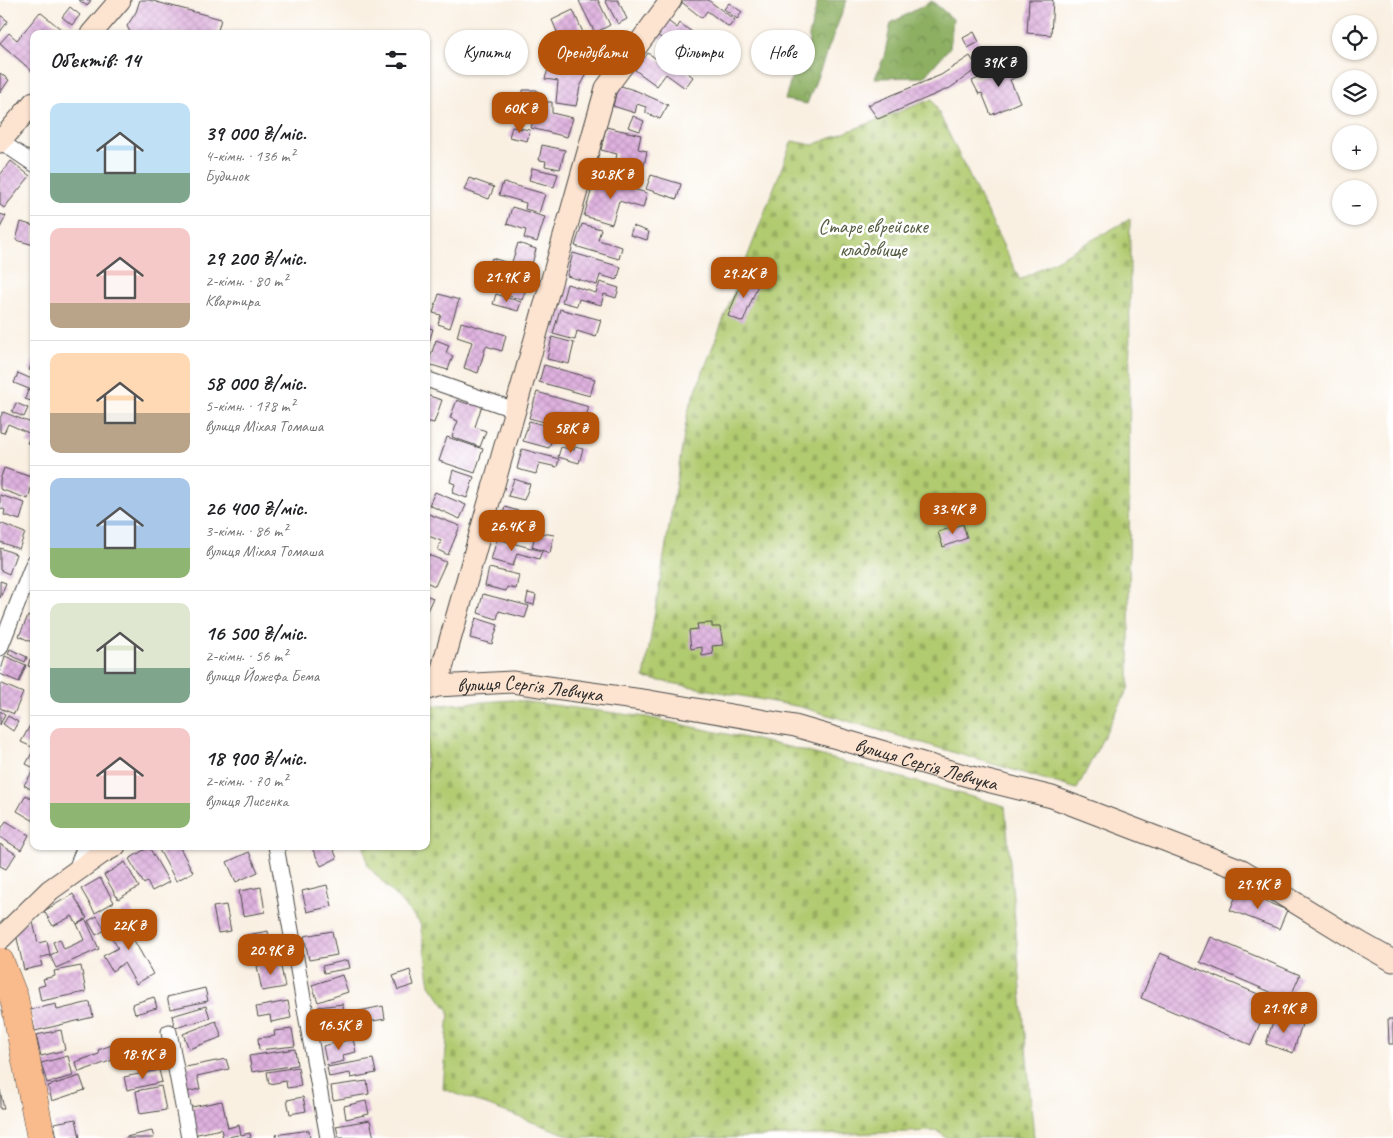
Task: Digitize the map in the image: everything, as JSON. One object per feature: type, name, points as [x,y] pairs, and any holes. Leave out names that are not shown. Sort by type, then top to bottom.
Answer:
[{"type":"highway","points":[[0,962],[14,998],[42,1138]]},
{"type":"main road","points":[[94,30],[120,0]]},
{"type":"main road","points":[[432,688],[515,410],[606,88],[671,0]]},
{"type":"main road","points":[[0,142],[30,107]]},
{"type":"main road","name":"вулиця Сергія Левчука","points":[[432,688],[512,682],[649,701],[795,726],[971,777],[1052,797],[1242,870],[1393,961]]},
{"type":"main road","points":[[0,939],[50,890],[108,850]]},
{"type":"street","points":[[0,142],[30,161]]},
{"type":"street","points":[[430,380],[515,410]]},
{"type":"street","points":[[0,648],[30,572]]},
{"type":"street","points":[[75,872],[83,850]]},
{"type":"street","points":[[277,850],[328,1138]]},
{"type":"street","points":[[169,1032],[189,1138]]},
{"type":"green space","points":[[818,0],[847,0],[807,104],[785,100],[791,78],[794,75],[815,75],[815,30],[810,30]]},
{"type":"green space","points":[[932,1],[953,19],[950,47],[924,77],[875,78],[884,57],[891,23]]},
{"type":"green space","name":"Старе єврейське кладовище","points":[[932,99],[1020,280],[1130,219],[1129,687],[1077,789],[801,707],[644,678],[688,411],[792,141],[813,145]]},
{"type":"green space","points":[[513,700],[646,717],[793,748],[1005,806],[1034,1138],[946,1138],[938,1131],[720,1138],[576,1138],[443,1089],[449,1011],[430,985],[420,923],[368,866],[365,850],[430,850],[430,708],[438,705]]},
{"type":"building","points":[[79,0],[91,0],[87,6]]},
{"type":"building","points":[[140,0],[149,0],[221,19],[218,30],[129,30],[127,26],[136,12]]},
{"type":"building","points":[[598,0],[610,25],[601,30],[594,30],[579,1]]},
{"type":"building","points":[[605,0],[618,0],[627,19],[618,24]]},
{"type":"building","points":[[679,0],[708,0],[735,20],[729,27],[707,11],[702,18]]},
{"type":"building","points":[[1029,0],[1053,0],[1051,35],[1027,33]]},
{"type":"building","points":[[729,3],[742,12],[737,19],[724,9]]},
{"type":"building","points":[[70,7],[80,15],[72,25],[62,17]]},
{"type":"building","points":[[573,10],[582,30],[556,30],[552,20]]},
{"type":"building","points":[[40,12],[62,30],[30,30],[30,69],[0,43],[9,33],[17,40]]},
{"type":"building","points":[[0,15],[8,21],[0,32]]},
{"type":"building","points":[[668,21],[677,28],[680,23],[689,30],[661,30]]},
{"type":"building","points":[[974,32],[979,42],[968,48],[963,38]]},
{"type":"building","points":[[648,53],[655,58],[655,75],[665,75],[657,86],[642,75],[645,75],[645,57]]},
{"type":"building","points":[[970,56],[978,68],[950,88],[878,119],[868,105],[941,75]]},
{"type":"building","points":[[1014,62],[1020,75],[1010,80],[1020,102],[991,115],[982,93],[979,94],[972,81]]},
{"type":"building","points":[[0,73],[9,80],[0,93]]},
{"type":"building","points":[[546,75],[586,75],[580,87],[576,106],[556,103],[558,81],[545,79]]},
{"type":"building","points":[[667,75],[690,75],[693,77],[685,88]]},
{"type":"building","points":[[618,85],[668,105],[660,119],[646,113],[646,107],[637,104],[635,113],[613,106]]},
{"type":"building","points":[[523,90],[537,90],[537,102],[552,102],[552,113],[573,118],[567,137],[531,128],[535,104],[523,104]]},
{"type":"building","points":[[633,116],[644,121],[640,131],[628,127]]},
{"type":"building","points":[[512,127],[530,130],[527,141],[509,137]]},
{"type":"building","points":[[606,127],[641,135],[638,149],[647,151],[644,166],[616,159],[617,154],[601,150]]},
{"type":"building","points":[[542,145],[565,150],[560,169],[545,166],[546,161],[539,160]]},
{"type":"building","points":[[11,161],[30,176],[4,208],[0,205],[0,175]]},
{"type":"building","points":[[532,168],[558,174],[554,187],[529,180]]},
{"type":"building","points":[[651,175],[681,184],[677,199],[646,189]]},
{"type":"building","points":[[469,178],[494,187],[489,199],[464,190]]},
{"type":"building","points":[[595,178],[647,193],[643,208],[619,201],[612,224],[584,216]]},
{"type":"building","points":[[503,182],[545,194],[539,213],[525,209],[526,203],[499,195]]},
{"type":"building","points":[[512,207],[545,217],[537,242],[524,238],[526,230],[507,224]]},
{"type":"building","points":[[0,214],[6,216],[0,228]]},
{"type":"building","points":[[21,222],[30,225],[30,244],[16,240]]},
{"type":"building","points":[[582,224],[601,229],[598,240],[622,247],[619,259],[575,246]]},
{"type":"building","points":[[633,226],[649,232],[647,240],[630,235]]},
{"type":"building","points":[[518,243],[536,249],[531,268],[512,262]]},
{"type":"building","points":[[573,253],[621,267],[617,280],[600,275],[597,285],[567,276]]},
{"type":"building","points":[[492,258],[531,270],[527,281],[488,269]]},
{"type":"building","points":[[744,276],[759,282],[743,322],[728,316]]},
{"type":"building","points":[[511,281],[527,286],[522,300],[507,295]]},
{"type":"building","points":[[600,282],[619,288],[616,298],[604,294],[601,305],[579,299],[577,306],[562,302],[567,284],[596,293]]},
{"type":"building","points":[[439,294],[459,300],[450,328],[438,324],[441,315],[433,313]]},
{"type":"building","points":[[496,294],[521,302],[518,311],[493,304]]},
{"type":"building","points":[[560,309],[601,320],[596,337],[577,331],[575,340],[553,334]]},
{"type":"building","points":[[461,322],[506,335],[502,351],[486,346],[478,373],[464,368],[472,342],[457,337]]},
{"type":"building","points":[[430,328],[433,329],[430,339]]},
{"type":"building","points":[[552,337],[574,343],[569,364],[547,359]]},
{"type":"building","points":[[436,340],[449,345],[446,353],[453,356],[448,370],[430,365],[430,358]]},
{"type":"building","points":[[544,365],[595,379],[590,396],[539,382]]},
{"type":"building","points":[[18,373],[30,378],[30,389],[14,383]]},
{"type":"building","points":[[28,390],[30,391],[30,401],[25,399]]},
{"type":"building","points":[[537,392],[589,407],[584,423],[562,417],[559,426],[529,418]]},
{"type":"building","points":[[430,396],[442,400],[434,423],[430,422]]},
{"type":"building","points":[[457,400],[468,404],[470,401],[482,405],[475,427],[486,431],[480,447],[452,437],[458,421],[450,418]]},
{"type":"building","points":[[16,403],[28,408],[24,417],[12,412]]},
{"type":"building","points":[[3,412],[30,422],[30,434],[8,424],[4,433],[0,432],[0,418]]},
{"type":"building","points":[[529,421],[555,428],[549,448],[523,441]]},
{"type":"building","points":[[447,437],[483,449],[475,473],[439,461]]},
{"type":"building","points":[[561,447],[574,450],[575,447],[583,449],[579,463],[558,457]]},
{"type":"building","points":[[522,449],[559,459],[557,467],[539,463],[536,474],[517,469]]},
{"type":"building","points":[[4,468],[30,477],[28,499],[0,489],[0,480]]},
{"type":"building","points":[[453,470],[474,477],[467,498],[452,493],[455,484],[450,482]]},
{"type":"building","points":[[514,479],[530,484],[524,500],[508,496]]},
{"type":"building","points":[[435,492],[466,505],[460,519],[430,505]]},
{"type":"building","points":[[0,495],[25,503],[20,520],[4,515],[5,510],[0,508]]},
{"type":"building","points":[[505,507],[534,516],[527,539],[498,530]]},
{"type":"building","points":[[430,515],[460,526],[448,555],[438,550],[441,541],[430,537]]},
{"type":"building","points":[[0,523],[25,533],[19,549],[0,542]]},
{"type":"building","points":[[963,524],[967,538],[943,547],[938,532]]},
{"type":"building","points":[[536,532],[554,535],[550,553],[532,547]]},
{"type":"building","points":[[497,539],[542,551],[539,559],[517,553],[513,566],[491,560]]},
{"type":"building","points":[[0,548],[16,554],[9,574],[0,570]]},
{"type":"building","points":[[430,556],[446,562],[435,586],[430,584]]},
{"type":"building","points":[[489,568],[519,575],[516,589],[507,587],[506,591],[485,586]]},
{"type":"building","points":[[0,581],[6,583],[0,598]]},
{"type":"building","points":[[528,593],[536,595],[534,605],[526,603]]},
{"type":"building","points":[[483,594],[529,606],[525,618],[499,611],[497,619],[478,613]]},
{"type":"building","points":[[28,616],[30,617],[30,641],[19,636]]},
{"type":"building","points":[[476,618],[498,625],[492,644],[470,638]]},
{"type":"building","points":[[712,623],[712,627],[720,627],[723,645],[712,646],[713,654],[702,656],[702,647],[691,649],[689,630],[698,629],[697,624]]},
{"type":"building","points":[[10,649],[27,657],[25,662],[8,654]]},
{"type":"building","points":[[5,656],[26,665],[19,682],[0,674]]},
{"type":"building","points":[[0,683],[23,693],[14,714],[0,708]]},
{"type":"building","points":[[0,711],[5,714],[0,725]]},
{"type":"building","points":[[8,716],[18,722],[13,731],[3,724]]},
{"type":"building","points":[[30,725],[30,746],[21,742]]},
{"type":"building","points":[[30,756],[30,766],[26,764]]},
{"type":"building","points":[[30,775],[30,789],[24,785]]},
{"type":"building","points":[[26,795],[30,798],[30,819],[17,811]]},
{"type":"building","points":[[6,821],[29,835],[21,850],[0,837],[0,831]]},
{"type":"building","points":[[0,844],[16,854],[6,869],[0,866]]},
{"type":"building","points":[[144,850],[151,850],[169,882],[152,891],[147,882],[144,884],[129,859]]},
{"type":"building","points":[[159,850],[181,850],[193,872],[176,881]]},
{"type":"building","points":[[313,850],[334,850],[337,858],[321,866]]},
{"type":"building","points":[[249,852],[258,872],[236,882],[227,862]]},
{"type":"building","points":[[125,862],[139,887],[118,899],[104,875]]},
{"type":"building","points":[[100,878],[114,902],[95,913],[81,889]]},
{"type":"building","points":[[327,885],[332,906],[307,912],[302,891]]},
{"type":"building","points":[[261,887],[265,912],[243,916],[239,891]]},
{"type":"building","points":[[1238,891],[1287,910],[1279,929],[1230,910]]},
{"type":"building","points":[[73,894],[87,918],[77,924],[72,916],[53,926],[44,911]]},
{"type":"building","points":[[226,905],[231,931],[218,933],[213,907]]},
{"type":"building","points":[[130,907],[141,931],[131,935],[153,974],[136,984],[124,963],[112,971],[103,956],[118,948],[112,938],[128,928],[120,912]]},
{"type":"building","points":[[97,916],[105,930],[96,935],[88,921]]},
{"type":"building","points":[[32,918],[38,943],[47,941],[50,955],[40,958],[42,966],[24,970],[15,929]]},
{"type":"building","points":[[86,920],[99,949],[56,968],[50,955],[57,952],[53,942],[60,939],[64,949],[84,940],[77,924]]},
{"type":"building","points":[[268,931],[272,955],[252,959],[247,935]]},
{"type":"building","points":[[332,931],[337,955],[309,960],[304,936]]},
{"type":"building","points":[[1211,937],[1300,975],[1289,1000],[1200,962]]},
{"type":"building","points":[[1160,953],[1270,999],[1251,1045],[1141,998]]},
{"type":"building","points":[[348,960],[350,968],[324,973],[322,966]]},
{"type":"building","points":[[280,962],[285,987],[262,991],[257,966]]},
{"type":"building","points":[[81,966],[86,992],[41,1001],[38,987],[45,985],[43,979],[55,976],[54,971]]},
{"type":"building","points":[[410,970],[414,985],[398,990],[393,976]]},
{"type":"building","points":[[342,975],[348,992],[318,1002],[312,985]]},
{"type":"building","points":[[205,988],[208,1001],[170,1009],[167,997]]},
{"type":"building","points":[[154,997],[157,1008],[135,1014],[132,1004]]},
{"type":"building","points":[[288,1001],[291,1018],[271,1022],[270,1015],[258,1017],[256,1007]]},
{"type":"building","points":[[90,1002],[93,1017],[35,1031],[30,1010],[56,1004],[57,1010]]},
{"type":"building","points":[[343,1004],[344,1018],[319,1021],[318,1007]]},
{"type":"building","points":[[206,1006],[210,1018],[175,1028],[172,1016]]},
{"type":"building","points":[[383,1006],[385,1019],[361,1023],[359,1011]]},
{"type":"building","points":[[1275,1015],[1302,1024],[1293,1053],[1266,1044]]},
{"type":"building","points":[[1388,1019],[1393,1019],[1393,1044],[1389,1044]]},
{"type":"building","points":[[216,1021],[222,1037],[189,1049],[183,1034]]},
{"type":"building","points":[[346,1022],[348,1036],[323,1040],[320,1026]]},
{"type":"building","points":[[292,1029],[295,1046],[259,1050],[258,1038],[275,1036],[274,1031]]},
{"type":"building","points":[[61,1030],[65,1050],[41,1056],[36,1035]]},
{"type":"building","points":[[353,1039],[356,1052],[343,1055],[344,1061],[327,1065],[323,1046]]},
{"type":"building","points":[[120,1042],[124,1056],[79,1072],[75,1062],[99,1054],[98,1050]]},
{"type":"building","points":[[295,1049],[297,1065],[252,1072],[249,1056]]},
{"type":"building","points":[[154,1052],[158,1067],[141,1071],[138,1056]]},
{"type":"building","points":[[68,1056],[73,1076],[47,1083],[41,1063]]},
{"type":"building","points":[[226,1059],[229,1069],[197,1076],[200,1089],[186,1092],[181,1068]]},
{"type":"building","points":[[373,1059],[376,1073],[351,1078],[350,1073],[329,1077],[327,1067]]},
{"type":"building","points":[[298,1067],[301,1086],[287,1088],[286,1081],[269,1084],[267,1072]]},
{"type":"building","points":[[159,1070],[162,1082],[127,1090],[124,1077]]},
{"type":"building","points":[[80,1076],[85,1090],[52,1101],[48,1086]]},
{"type":"building","points":[[367,1081],[369,1094],[333,1100],[331,1086]]},
{"type":"building","points":[[161,1086],[166,1110],[140,1114],[136,1091]]},
{"type":"building","points":[[0,1090],[4,1109],[0,1109]]},
{"type":"building","points":[[303,1097],[306,1111],[290,1114],[287,1100]]},
{"type":"building","points":[[222,1101],[228,1128],[239,1125],[241,1135],[250,1133],[251,1138],[239,1138],[238,1135],[223,1138],[221,1129],[193,1135],[187,1108]]},
{"type":"building","points":[[366,1101],[369,1114],[346,1119],[344,1106]]},
{"type":"building","points":[[76,1119],[80,1138],[57,1138],[54,1123]]},
{"type":"building","points":[[370,1120],[374,1138],[339,1138],[336,1126]]},
{"type":"building","points":[[309,1130],[310,1138],[276,1138],[275,1135]]},
{"type":"building","points":[[152,1131],[154,1138],[126,1138],[126,1137]]}]
